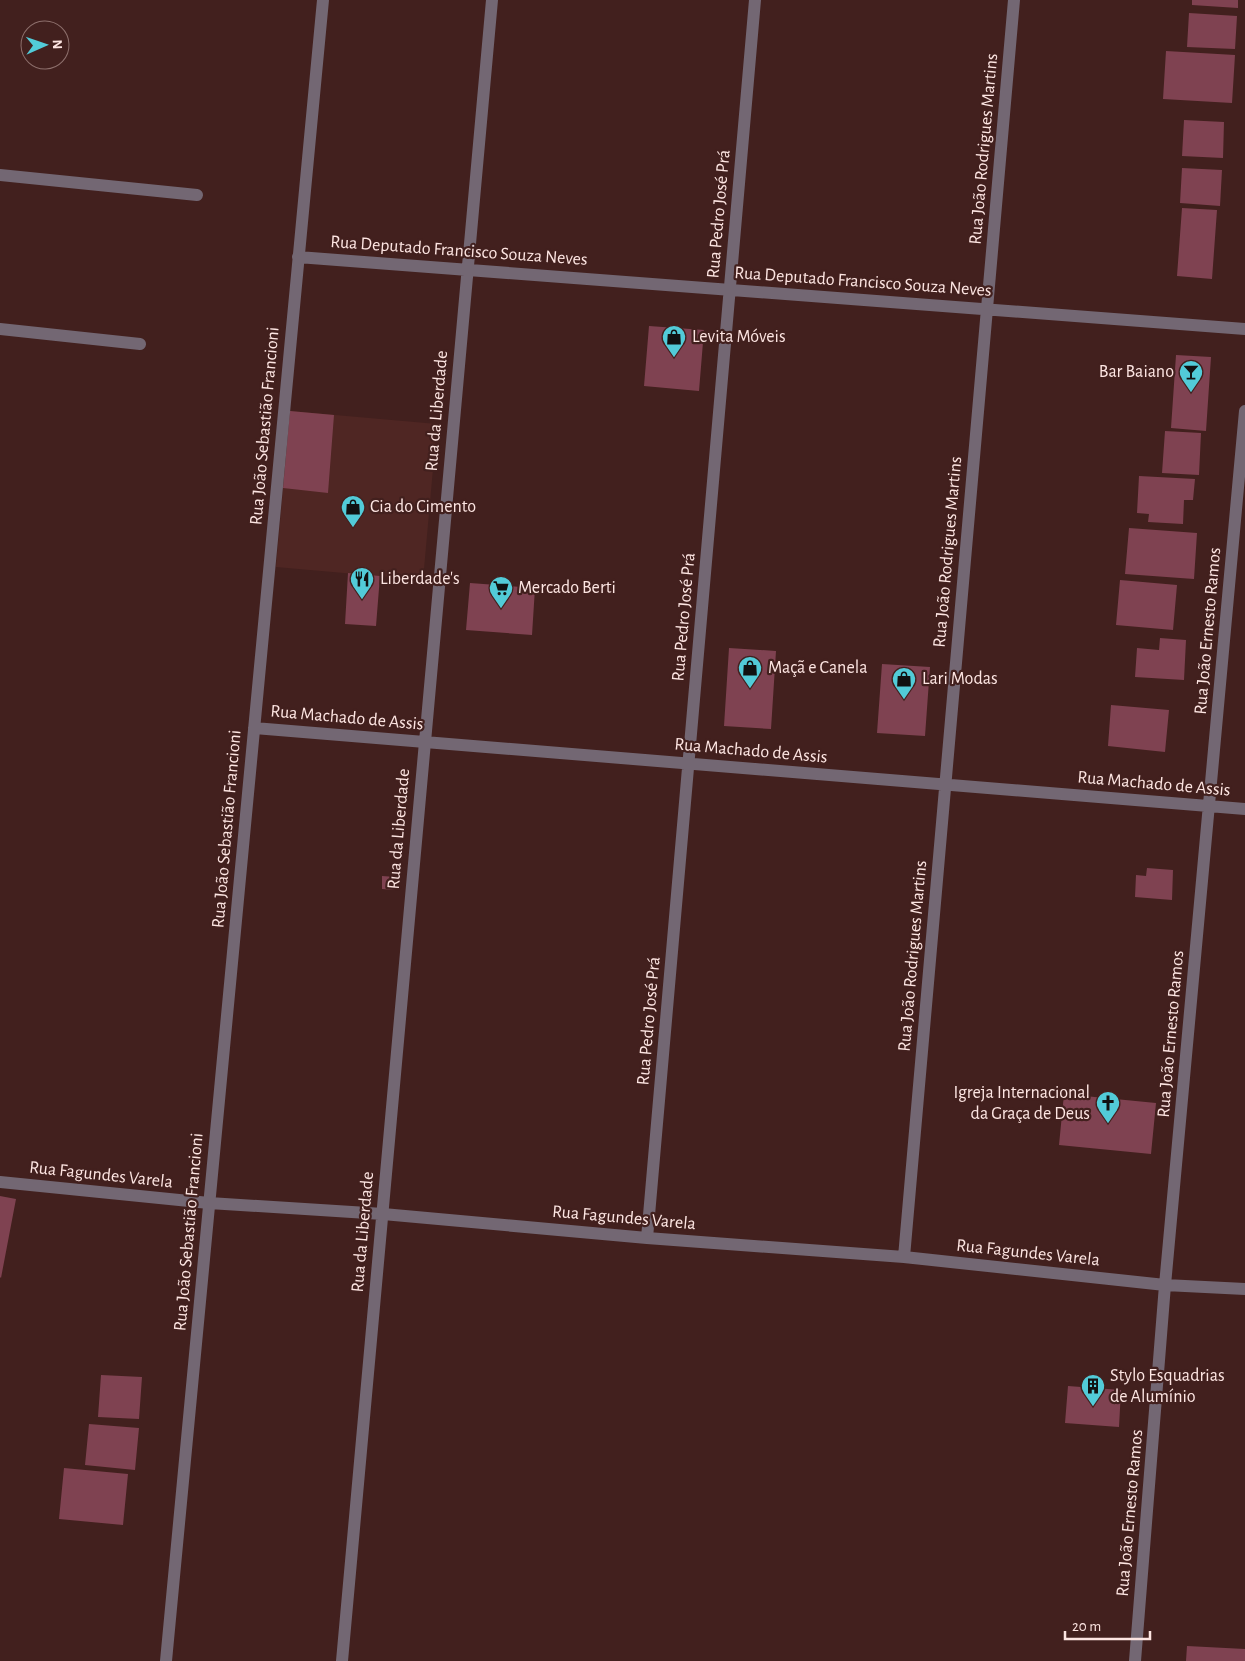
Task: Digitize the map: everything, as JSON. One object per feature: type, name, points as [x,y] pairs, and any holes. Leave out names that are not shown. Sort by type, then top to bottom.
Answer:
[{"type":"street","name":"Rua João Sebastião Francioni","points":[[166,1661],[322,0]]},
{"type":"street","name":"Rua da Liberdade","points":[[342,1661],[492,0]]},
{"type":"street","name":"Rua Pedro José Prá","points":[[647,1238],[755,0]]},
{"type":"street","name":"Rua João Rodrigues Martins","points":[[904,1257],[1014,0]]},
{"type":"street","points":[[0,175],[197,195]]},
{"type":"street","name":"Rua Deputado Francisco Souza Neves","points":[[298,256],[1245,328]]},
{"type":"street","points":[[0,329],[140,344]]},
{"type":"street","name":"Rua João Ernesto Ramos","points":[[1135,1661],[1165,1285],[1245,411]]},
{"type":"street","name":"Rua Machado de Assis","points":[[254,728],[1245,809]]},
{"type":"street","name":"Rua Fagundes Varela","points":[[0,1182],[209,1203],[382,1214],[647,1238],[904,1257],[1165,1285],[1245,1289]]},
{"type":"shaded area","name":"Cia do Cimento","points":[[290,411],[437,424],[423,580],[276,567]]},
{"type":"building","points":[[1192,0],[1238,0],[1238,8],[1192,5]]},
{"type":"building","points":[[1189,13],[1237,16],[1235,49],[1187,47]]},
{"type":"building","points":[[1166,51],[1235,55],[1232,103],[1163,99]]},
{"type":"building","points":[[1184,120],[1224,122],[1223,158],[1182,156]]},
{"type":"building","points":[[1182,168],[1222,170],[1220,206],[1180,203]]},
{"type":"building","points":[[1182,208],[1217,210],[1212,279],[1177,276]]},
{"type":"building","name":"Levita Móveis","points":[[649,326],[704,330],[699,391],[644,386]]},
{"type":"building","name":"Bar Baiano","points":[[1176,355],[1211,357],[1206,431],[1171,428]]},
{"type":"building","points":[[290,411],[334,415],[328,493],[283,488]]},
{"type":"building","points":[[1165,431],[1201,433],[1199,475],[1162,473]]},
{"type":"building","points":[[1139,476],[1195,479],[1193,500],[1184,500],[1183,524],[1148,522],[1149,514],[1137,513]]},
{"type":"building","points":[[1129,528],[1197,533],[1194,579],[1125,574]]},
{"type":"building","name":"Liberdade's","points":[[348,573],[380,576],[376,626],[345,624]]},
{"type":"building","points":[[1120,580],[1177,585],[1173,630],[1116,625]]},
{"type":"building","name":"Mercado Berti","points":[[470,583],[535,588],[532,635],[466,630]]},
{"type":"building","points":[[1160,638],[1186,640],[1184,680],[1135,677],[1137,648],[1159,650]]},
{"type":"building","name":"Maçã e Canela","points":[[729,648],[776,651],[771,729],[724,726]]},
{"type":"building","name":"Lari Modas","points":[[882,664],[930,667],[925,736],[877,733]]},
{"type":"building","points":[[1111,705],[1169,710],[1165,752],[1108,746]]},
{"type":"building","points":[[1147,868],[1173,870],[1172,900],[1135,897],[1136,875],[1146,876]]},
{"type":"building","points":[[382,876],[396,877],[396,890],[382,889]]},
{"type":"building","name":"Igreja Internacional da Graça de Deus","points":[[1064,1094],[1156,1103],[1151,1154],[1059,1145]]},
{"type":"building","points":[[0,1196],[16,1199],[1,1278],[0,1277]]},
{"type":"building","points":[[101,1375],[142,1377],[139,1419],[98,1417]]},
{"type":"building","name":"Stylo Esquadrias de Alumínio","points":[[1068,1386],[1121,1390],[1119,1427],[1065,1423]]},
{"type":"building","points":[[89,1424],[139,1428],[135,1470],[85,1465]]},
{"type":"building","points":[[64,1468],[128,1474],[123,1525],[59,1519]]},
{"type":"building","points":[[1187,1646],[1245,1649],[1245,1661],[1186,1661]]},
{"type":"place","name":"Levita Móveis","points":[[674,358]]},
{"type":"place","name":"Bar Baiano","points":[[1191,393]]},
{"type":"place","name":"Cia do Cimento","points":[[353,528]]},
{"type":"place","name":"Liberdade's","points":[[362,600]]},
{"type":"place","name":"Mercado Berti","points":[[501,609]]},
{"type":"place","name":"Maçã e Canela","points":[[750,689]]},
{"type":"place","name":"Lari Modas","points":[[904,700]]},
{"type":"place","name":"Igreja Internacional da Graça de Deus","points":[[1108,1124]]},
{"type":"place","name":"Stylo Esquadrias de Alumínio","points":[[1093,1407]]}]
